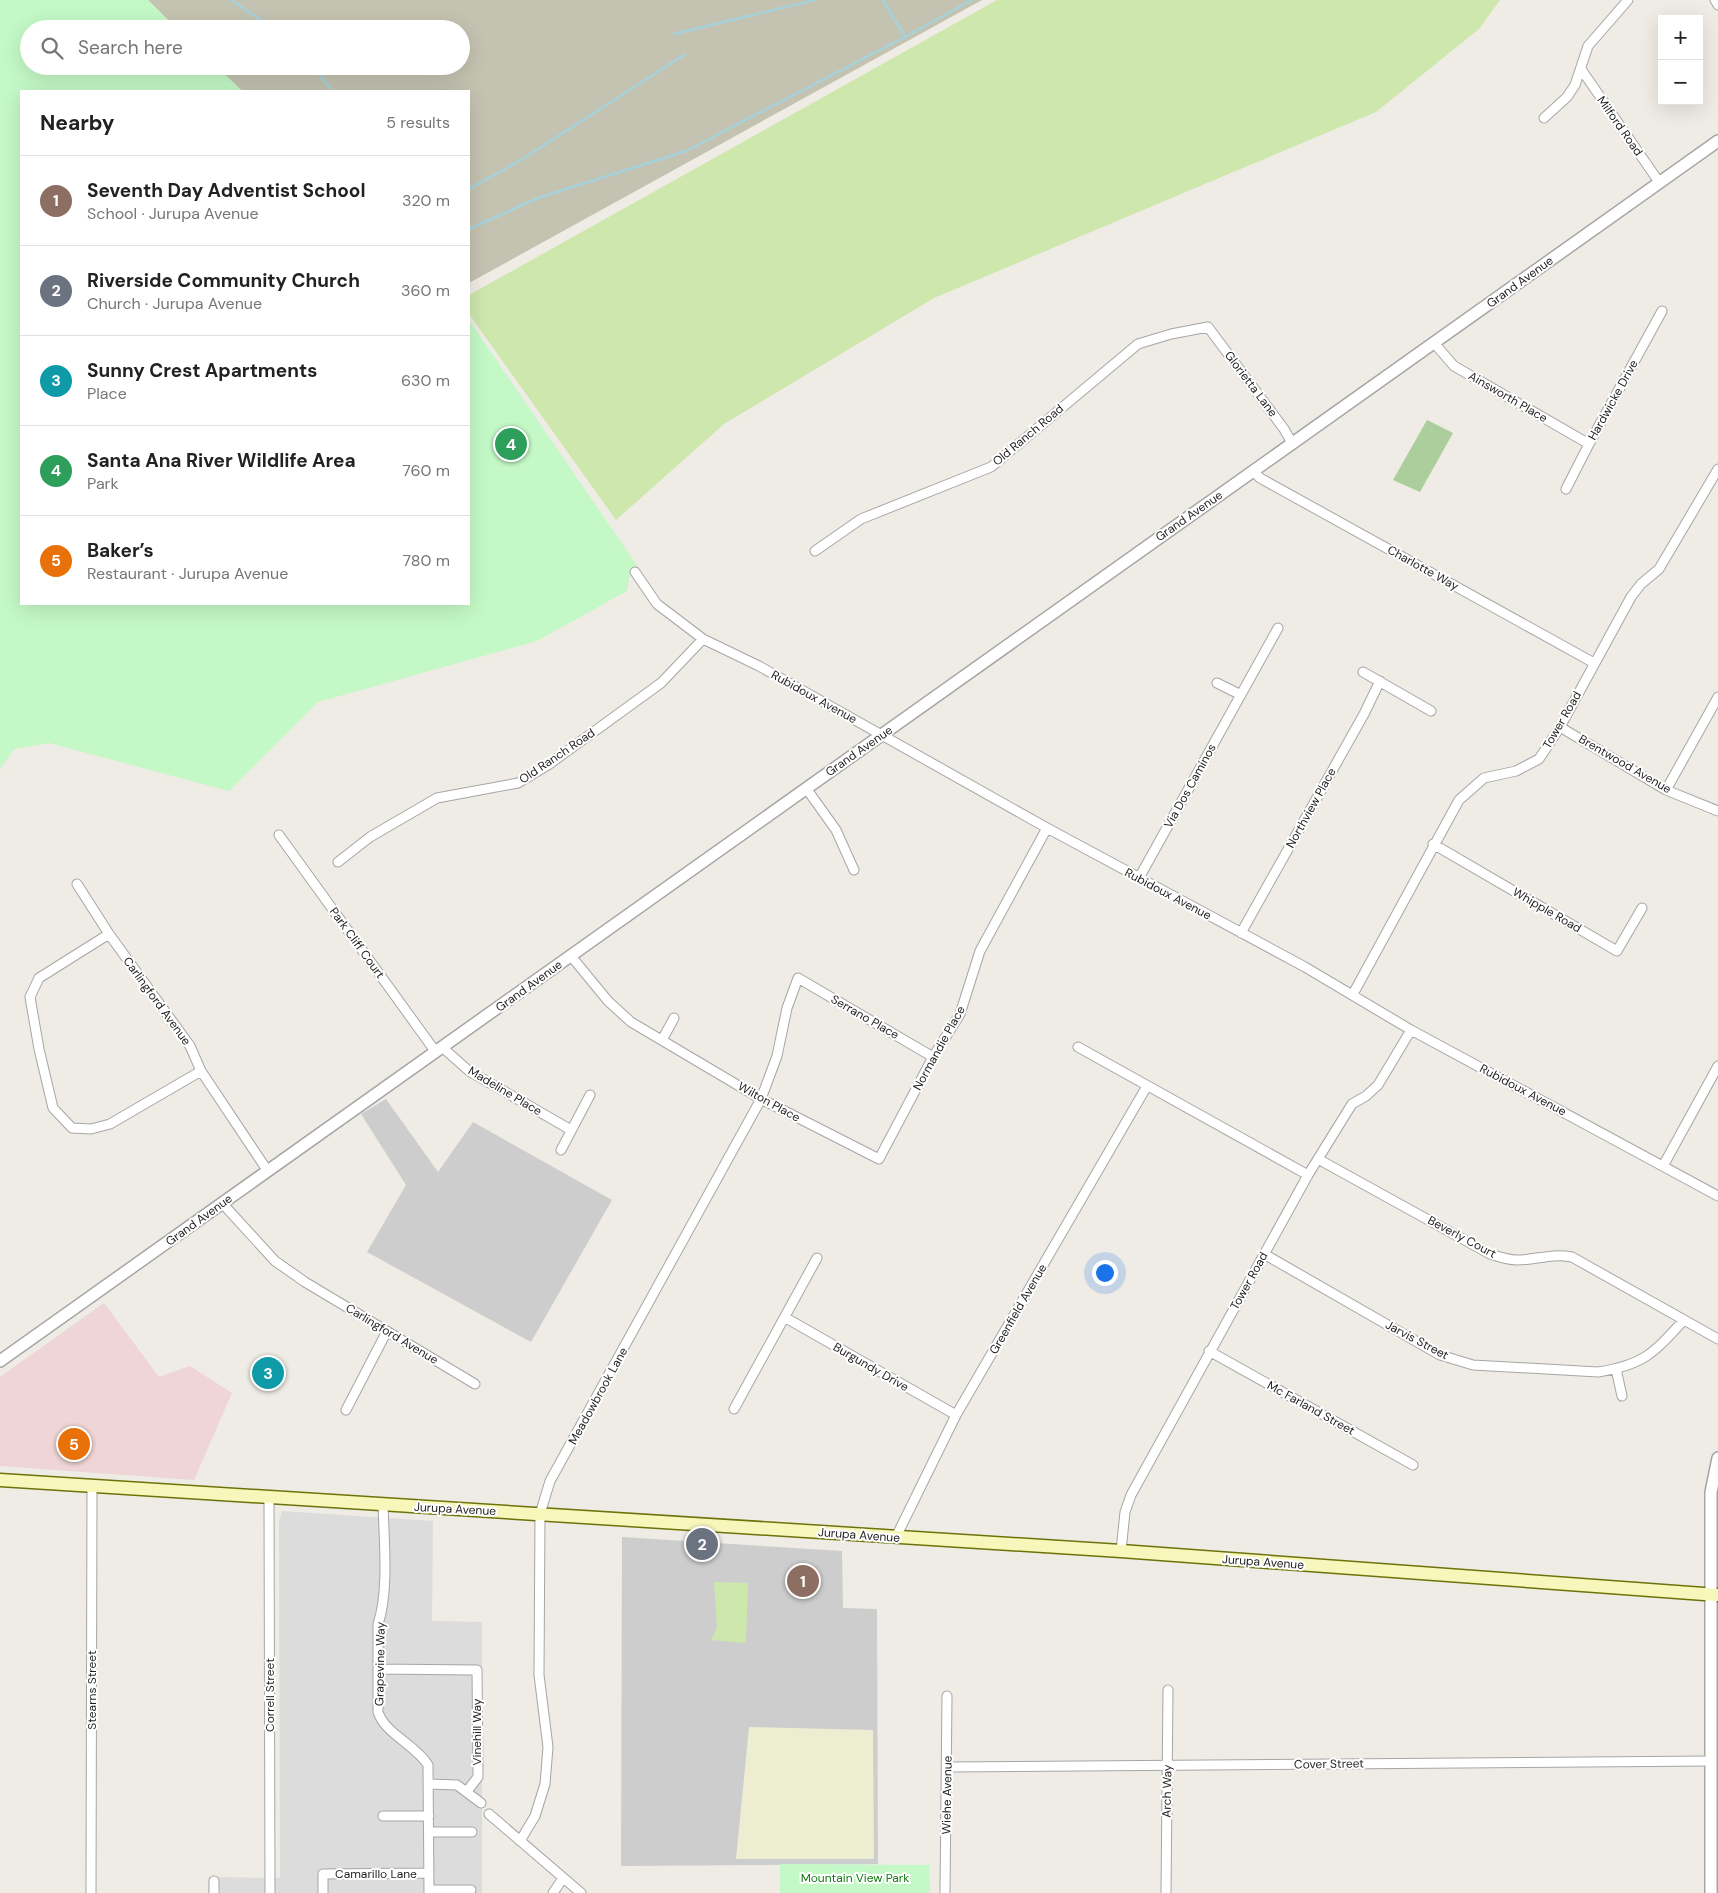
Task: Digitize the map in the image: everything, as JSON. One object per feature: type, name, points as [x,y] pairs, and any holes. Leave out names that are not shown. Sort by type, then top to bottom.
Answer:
[{"type":"main road","name":"Jurupa Avenue","points":[[0,1480],[1121,1551],[1715,1595]]},
{"type":"street","points":[[1544,118],[1567,97],[1581,69],[1588,46],[1628,0]]},
{"type":"street","points":[[1715,0],[1718,5]]},
{"type":"street","name":"Milford Road","points":[[1581,69],[1659,182]]},
{"type":"street","name":"Grand Avenue","points":[[0,1361],[1718,141]]},
{"type":"street","name":"Hardwicke Drive","points":[[1566,489],[1662,311]]},
{"type":"street","name":"Glorietta Lane","points":[[1208,327],[1284,429],[1292,443]]},
{"type":"street","name":"Old Ranch Road","points":[[815,551],[862,519],[991,467],[1138,344],[1171,334],[1208,327]]},
{"type":"street","name":"Ainsworth Place","points":[[1434,343],[1454,366],[1589,444]]},
{"type":"street","name":"Tower Road","points":[[1353,994],[1433,844],[1459,800],[1484,778],[1516,771],[1538,759],[1560,727],[1632,597],[1641,584],[1659,568],[1718,469]]},
{"type":"street","name":"Charlotte Way","points":[[1253,471],[1260,478],[1594,663]]},
{"type":"street","name":"Rubidoux Avenue","points":[[635,572],[657,604],[703,640],[759,666],[1047,828],[1353,994],[1411,1030],[1718,1196]]},
{"type":"street","name":"Via Dos Caminos","points":[[1139,878],[1278,628]]},
{"type":"street","name":"Old Ranch Road","points":[[338,862],[370,837],[437,798],[518,783],[548,765],[661,683],[703,640]]},
{"type":"street","points":[[1363,672],[1431,711]]},
{"type":"street","name":"Northview Place","points":[[1241,933],[1364,714],[1380,681]]},
{"type":"street","points":[[1218,683],[1241,694]]},
{"type":"street","points":[[1666,790],[1718,697]]},
{"type":"street","name":"Brentwood Avenue","points":[[1560,727],[1666,790],[1718,811]]},
{"type":"street","points":[[806,788],[836,830],[854,870]]},
{"type":"street","name":"Normandie Place","points":[[879,1160],[933,1057],[960,1014],[980,951],[1047,828]]},
{"type":"street","name":"Park Cliff Court","points":[[279,835],[438,1049]]},
{"type":"street","name":"Whipple Road","points":[[1433,844],[1617,951],[1642,908]]},
{"type":"street","name":"Carlingford Avenue","points":[[77,884],[109,934],[190,1046],[201,1071],[267,1170]]},
{"type":"street","points":[[109,934],[40,978],[30,997],[39,1049],[53,1108],[72,1128],[91,1129],[110,1124],[201,1071]]},
{"type":"street","name":"Wilton Place","points":[[570,956],[608,1001],[631,1022],[761,1099],[879,1160]]},
{"type":"street","name":"Serrano Place","points":[[798,978],[933,1057]]},
{"type":"street","name":"Meadowbrook Lane","points":[[520,1841],[535,1816],[545,1784],[548,1747],[538,1675],[540,1514],[550,1482],[761,1099],[777,1056],[787,1008],[798,978]]},
{"type":"street","points":[[662,1040],[674,1018]]},
{"type":"street","name":"Tower Road","points":[[1121,1551],[1125,1512],[1130,1495],[1209,1350],[1308,1174],[1352,1104],[1366,1096],[1378,1085],[1411,1030]]},
{"type":"street","points":[[1078,1047],[1308,1174]]},
{"type":"street","name":"Madeline Place","points":[[438,1049],[470,1071],[571,1130]]},
{"type":"street","points":[[1663,1166],[1718,1066]]},
{"type":"street","name":"Greenfield Avenue","points":[[896,1537],[956,1415],[1148,1086]]},
{"type":"street","points":[[560,1150],[590,1095]]},
{"type":"street","name":"Beverly Court","points":[[1318,1159],[1490,1254],[1518,1260],[1547,1255],[1572,1257],[1718,1339]]},
{"type":"street","name":"Carlingford Avenue","points":[[222,1203],[275,1261],[305,1282],[475,1384]]},
{"type":"street","name":"Jarvis Street","points":[[1264,1254],[1440,1355],[1473,1365],[1598,1372],[1616,1369],[1645,1359],[1683,1321]]},
{"type":"street","points":[[734,1409],[786,1318],[817,1258]]},
{"type":"street","name":"Burgundy Drive","points":[[786,1318],[956,1415]]},
{"type":"street","points":[[346,1410],[387,1331]]},
{"type":"street","name":"Mc Farland Street","points":[[1209,1350],[1413,1465]]},
{"type":"street","points":[[1616,1369],[1622,1396]]},
{"type":"street","points":[[1711,1893],[1714,1794],[1710,1761],[1715,1595],[1711,1492],[1718,1458]]},
{"type":"street","name":"Stearns Street","points":[[91,1893],[92,1487]]},
{"type":"street","name":"Correll Street","points":[[269,1497],[270,1893]]},
{"type":"street","name":"Grapevine Way","points":[[383,1505],[384,1591],[382,1612],[378,1624],[378,1712],[381,1721],[423,1757],[428,1765],[429,1891]]},
{"type":"street","name":"Vinehill Way","points":[[378,1668],[477,1670],[478,1777],[467,1791]]},
{"type":"street","name":"Arch Way","points":[[1166,1893],[1168,1690]]},
{"type":"street","name":"Wiehe Avenue","points":[[945,1893],[947,1696]]},
{"type":"street","name":"Cover Street","points":[[947,1767],[1710,1761]]},
{"type":"street","points":[[429,1784],[456,1785],[467,1791],[481,1803]]},
{"type":"street","points":[[489,1814],[581,1893]]},
{"type":"street","points":[[383,1816],[429,1816]]},
{"type":"street","points":[[429,1832],[472,1832]]},
{"type":"street","name":"Camarillo Lane","points":[[323,1893],[323,1874],[429,1873]]},
{"type":"street","points":[[553,1893],[562,1878]]},
{"type":"street","points":[[214,1881],[214,1893]]},
{"type":"street","points":[[429,1891],[472,1890]]},
{"type":"shaded area","points":[[148,0],[982,0],[470,282],[470,90],[241,90],[225,75],[470,75],[470,20],[168,20]]},
{"type":"shaded area","points":[[386,1099],[438,1172],[473,1122],[612,1200],[531,1342],[367,1252],[406,1185],[361,1114]]},
{"type":"shaded area","points":[[104,1303],[159,1377],[190,1366],[232,1393],[194,1480],[0,1466],[0,1377]]},
{"type":"shaded area","points":[[282,1511],[433,1521],[432,1621],[482,1622],[482,1893],[208,1893],[209,1877],[280,1878],[279,1521]]},
{"type":"shaded area","points":[[622,1537],[842,1551],[843,1608],[877,1609],[878,1864],[621,1866]]},
{"type":"shaded area","points":[[749,1727],[873,1730],[874,1859],[736,1859]]},
{"type":"green space","points":[[0,0],[148,0],[168,20],[20,20],[20,75],[225,75],[241,90],[20,90],[20,605],[470,605],[470,321],[638,567],[630,573],[627,591],[537,641],[318,702],[229,791],[49,743],[14,749],[0,769]]},
{"type":"green space","points":[[997,0],[1500,0],[1479,29],[1376,112],[934,298],[724,424],[616,520],[470,315],[470,294]]},
{"type":"green space","points":[[1427,420],[1453,433],[1420,492],[1393,480]]},
{"type":"green space","points":[[714,1582],[748,1583],[746,1643],[711,1640],[717,1628]]},
{"type":"green space","name":"Mountain View Park","points":[[780,1864],[929,1865],[930,1893],[780,1893]]},
{"type":"waterway","points":[[231,0],[261,20]]},
{"type":"waterway","points":[[674,34],[815,0]]},
{"type":"waterway","points":[[883,0],[905,37]]},
{"type":"waterway","points":[[470,229],[538,198],[686,151],[972,0]]},
{"type":"waterway","points":[[470,188],[521,160],[684,55]]},
{"type":"waterway","points":[[320,75],[331,90]]},
{"type":"place","name":"Santa Ana River Wildlife Area","points":[[511,444]]},
{"type":"place","name":"Sunny Crest Apartments","points":[[268,1373]]},
{"type":"place","name":"Baker’s","points":[[74,1444]]},
{"type":"place","name":"Riverside Community Church","points":[[702,1544]]},
{"type":"place","name":"Seventh Day Adventist School","points":[[803,1581]]}]
